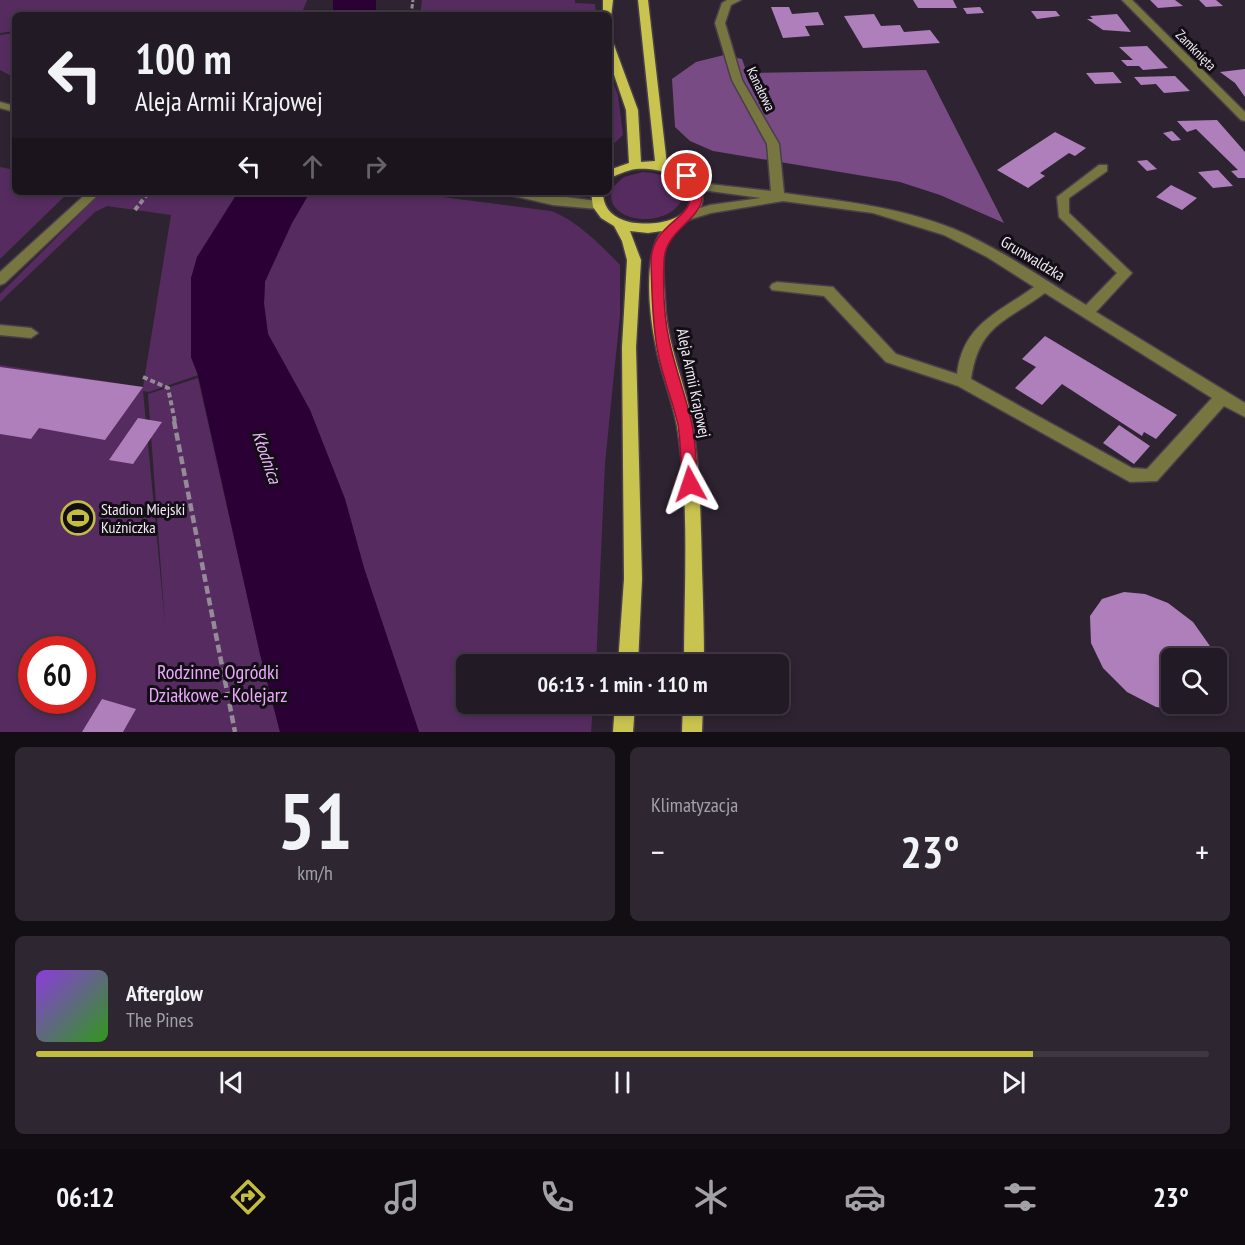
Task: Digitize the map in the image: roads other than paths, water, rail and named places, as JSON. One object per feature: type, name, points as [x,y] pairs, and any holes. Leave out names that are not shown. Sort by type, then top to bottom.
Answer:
[{"type":"main road","points":[[643,0],[661,165]]},
{"type":"main road","points":[[612,53],[632,110],[635,164]]},
{"type":"main road","points":[[612,173],[635,164],[661,165],[681,173],[694,185]]},
{"type":"main road","name":"Aleja Armii Krajowej","points":[[694,185],[698,195],[696,205],[662,240],[657,259],[662,342],[685,426],[692,504],[694,654]]},
{"type":"main road","points":[[597,199],[606,215],[619,223],[646,229],[682,220]]},
{"type":"main road","points":[[619,223],[629,241],[634,260],[629,347],[633,579],[629,654]]},
{"type":"main road","points":[[623,732],[624,714]]},
{"type":"main road","points":[[692,732],[693,714]]},
{"type":"street","name":"Kanałowa","points":[[736,0],[727,3],[720,23],[737,80],[773,144],[778,199]]},
{"type":"street","name":"Zamknięta","points":[[1127,0],[1245,118]]},
{"type":"street","points":[[1087,313],[1125,273],[1063,214],[1063,197],[1103,168]]},
{"type":"street","name":"Grunwaldzka","points":[[694,185],[778,199],[837,202],[919,222],[949,232],[992,254],[1045,286],[1245,411]]},
{"type":"street","points":[[0,280],[92,195]]},
{"type":"street","points":[[527,195],[553,201],[597,199]]},
{"type":"street","name":"Grunwaldzka","points":[[682,220],[710,209],[778,199]]},
{"type":"street","points":[[963,382],[969,351],[979,334],[1007,311],[1028,300],[1045,286]]},
{"type":"street","points":[[777,287],[828,291],[891,358],[963,382],[1130,475],[1151,476],[1222,397]]},
{"type":"street","points":[[0,330],[31,333]]},
{"type":"water","points":[[333,0],[376,0],[376,12],[333,12]]},
{"type":"water","name":"Kłodnica","points":[[236,195],[308,195],[292,223],[265,281],[264,304],[268,334],[310,410],[345,499],[364,568],[419,732],[280,732],[260,654],[198,375],[191,357],[191,278],[197,257]]},
{"type":"place","name":"Stadion Miejski Kuźniczka","points":[[78,518]]},
{"type":"park label","name":"Rodzinne Ogródki Działkowe - Kolejarz","points":[[218,684]]}]
